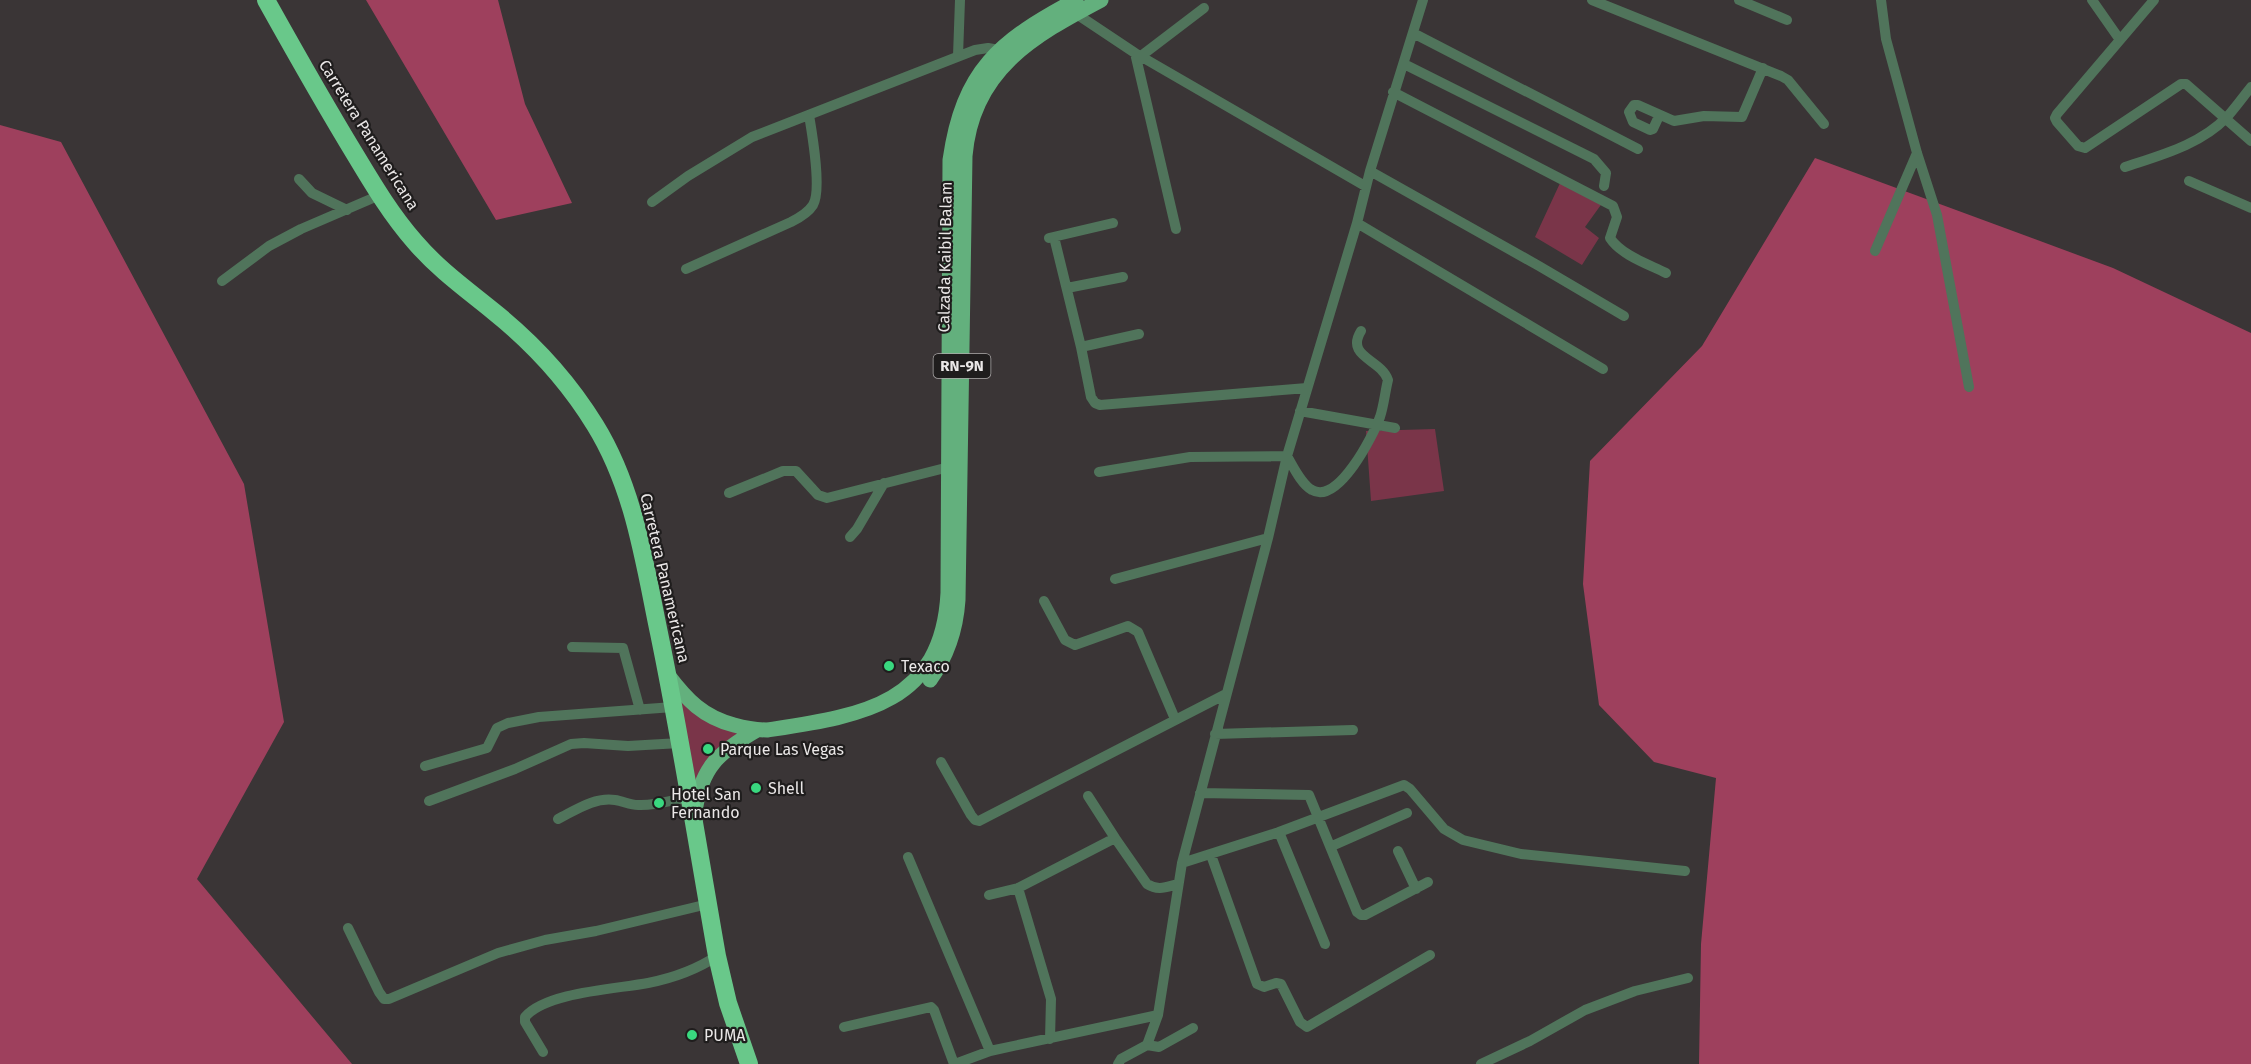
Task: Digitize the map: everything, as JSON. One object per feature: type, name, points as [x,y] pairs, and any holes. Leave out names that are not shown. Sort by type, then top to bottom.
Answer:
[{"type":"highway","name":"Carretera Panamericana","points":[[266,0],[336,124],[380,195],[414,242],[449,277],[540,352],[567,384],[595,425],[619,470],[638,530],[667,673],[717,956],[728,1003],[749,1064]]},
{"type":"main road","name":"Calzada Kaibil Balam","points":[[834,720],[895,697],[917,680],[931,661],[939,642],[948,607],[950,160],[957,123],[967,95],[979,72],[999,50],[1028,27],[1072,6],[1101,0]]},
{"type":"main road","name":"Calzada Kaibil Balam","points":[[667,673],[684,697],[703,713],[715,720],[756,730],[834,720],[849,721],[872,715],[908,700],[931,679],[943,661],[952,638],[958,600],[967,133],[981,96],[1003,65],[1072,6]]},
{"type":"main road","name":"Calzada Kaibil Balam","points":[[693,819],[698,791],[710,766],[726,748],[756,730]]},
{"type":"street","points":[[958,56],[960,0]]},
{"type":"street","points":[[1147,1045],[1158,1015],[1182,863],[1268,538],[1287,456],[1357,223],[1365,186],[1393,92],[1423,0]]},
{"type":"street","points":[[1592,0],[1788,80],[1824,124]]},
{"type":"street","points":[[1739,0],[1787,20]]},
{"type":"street","points":[[1881,0],[1886,39],[1917,153],[1937,215],[1969,387]]},
{"type":"street","points":[[2092,0],[2120,40]]},
{"type":"street","points":[[2154,0],[2055,118],[2081,148],[2085,148],[2181,84],[2191,86],[2251,141]]},
{"type":"street","points":[[1072,6],[1138,55],[1365,186]]},
{"type":"street","points":[[1138,55],[1204,8]]},
{"type":"street","points":[[1413,33],[1638,149]]},
{"type":"street","points":[[652,202],[688,176],[752,137],[958,56],[982,48],[999,50]]},
{"type":"street","points":[[1138,55],[1176,229]]},
{"type":"street","points":[[1404,64],[1594,159],[1606,173],[1604,186]]},
{"type":"street","points":[[1659,116],[1674,121],[1704,116],[1742,117],[1763,68]]},
{"type":"street","points":[[2125,166],[2177,150],[2199,137],[2226,118],[2251,87]]},
{"type":"street","points":[[1393,92],[1613,206],[1617,217],[1610,238],[1612,242],[1666,273]]},
{"type":"street","points":[[686,269],[791,222],[804,215],[814,203],[816,174],[809,115]]},
{"type":"street","points":[[1875,251],[1917,153]]},
{"type":"street","points":[[1370,171],[1624,316]]},
{"type":"street","points":[[299,179],[312,193],[347,210]]},
{"type":"street","points":[[2189,181],[2251,208]]},
{"type":"street","points":[[222,280],[269,246],[301,229],[380,195]]},
{"type":"street","points":[[1113,223],[1050,238],[1067,288],[1091,397],[1095,403],[1100,405],[1307,388]]},
{"type":"street","points":[[1357,223],[1603,369]]},
{"type":"street","points":[[1067,288],[1123,277]]},
{"type":"street","points":[[1287,456],[1306,485],[1320,493],[1342,481],[1358,459],[1380,417],[1388,380],[1382,369],[1356,346],[1355,340],[1361,331]]},
{"type":"street","points":[[1081,346],[1139,334]]},
{"type":"street","points":[[1300,411],[1395,428]]},
{"type":"street","points":[[1099,472],[1190,457],[1287,456]]},
{"type":"street","points":[[729,493],[783,471],[796,471],[818,495],[827,498],[949,467]]},
{"type":"street","points":[[850,537],[884,483]]},
{"type":"street","points":[[1115,579],[1268,538]]},
{"type":"street","points":[[1044,601],[1065,640],[1070,644],[1075,645],[1128,626],[1138,632],[1175,718]]},
{"type":"street","points":[[572,647],[623,648],[640,710]]},
{"type":"street","points":[[941,762],[971,815],[979,821],[1175,718],[1226,694]]},
{"type":"street","points":[[425,766],[487,748],[497,728],[508,723],[539,717],[673,707]]},
{"type":"street","points":[[1215,734],[1353,730]]},
{"type":"street","points":[[429,801],[515,769],[571,744],[584,742],[628,746],[680,743]]},
{"type":"street","points":[[1182,863],[1319,818],[1404,785],[1444,829],[1463,840],[1521,854],[1685,871]]},
{"type":"street","points":[[1200,793],[1310,795],[1357,912],[1361,915],[1428,882]]},
{"type":"street","points":[[1088,796],[1147,884],[1161,889],[1178,884]]},
{"type":"street","points":[[558,819],[587,804],[604,800],[645,805],[689,797]]},
{"type":"street","points":[[1332,846],[1407,813]]},
{"type":"street","points":[[1279,832],[1325,944]]},
{"type":"street","points":[[989,894],[1018,888],[1115,838]]},
{"type":"street","points":[[1398,851],[1416,889]]},
{"type":"street","points":[[1211,855],[1257,984],[1264,987],[1276,983],[1281,984],[1300,1022],[1306,1027],[1430,956]]},
{"type":"street","points":[[908,857],[990,1051]]},
{"type":"street","points":[[1018,888],[1051,999],[1050,1039]]},
{"type":"street","points":[[348,928],[379,992],[384,999],[389,999],[498,953],[544,940],[596,931],[708,904]]},
{"type":"street","points":[[543,1052],[525,1022],[525,1017],[534,1008],[585,993],[687,973],[717,956]]},
{"type":"street","points":[[1480,1064],[1530,1041],[1585,1010],[1635,991],[1688,978]]},
{"type":"street","points":[[844,1027],[931,1007],[955,1064],[990,1051],[1158,1015]]},
{"type":"street","points":[[1118,1064],[1121,1059],[1147,1045],[1159,1047],[1193,1028]]},
{"type":"shaded area","points":[[366,0],[498,0],[525,104],[572,203],[496,220]]},
{"type":"shaded area","points":[[0,125],[61,142],[244,484],[284,722],[197,879],[352,1064],[0,1064]]},
{"type":"shaded area","points":[[1815,158],[2113,268],[2251,333],[2251,1064],[1699,1064],[1701,944],[1716,778],[1654,762],[1599,705],[1583,584],[1590,461],[1702,346]]},
{"type":"shaded area","points":[[1561,181],[1603,202],[1585,227],[1599,238],[1582,265],[1535,237]]},
{"type":"shaded area","points":[[1435,429],[1444,491],[1371,501],[1366,431]]},
{"type":"shaded area","points":[[676,698],[752,731],[696,792]]},
{"type":"place","name":"Texaco","points":[[889,666]]},
{"type":"place","name":"Parque Las Vegas","points":[[708,749]]},
{"type":"place","name":"Shell","points":[[756,788]]},
{"type":"place","name":"Hotel San Fernando","points":[[659,803]]},
{"type":"place","name":"PUMA","points":[[692,1035]]}]
